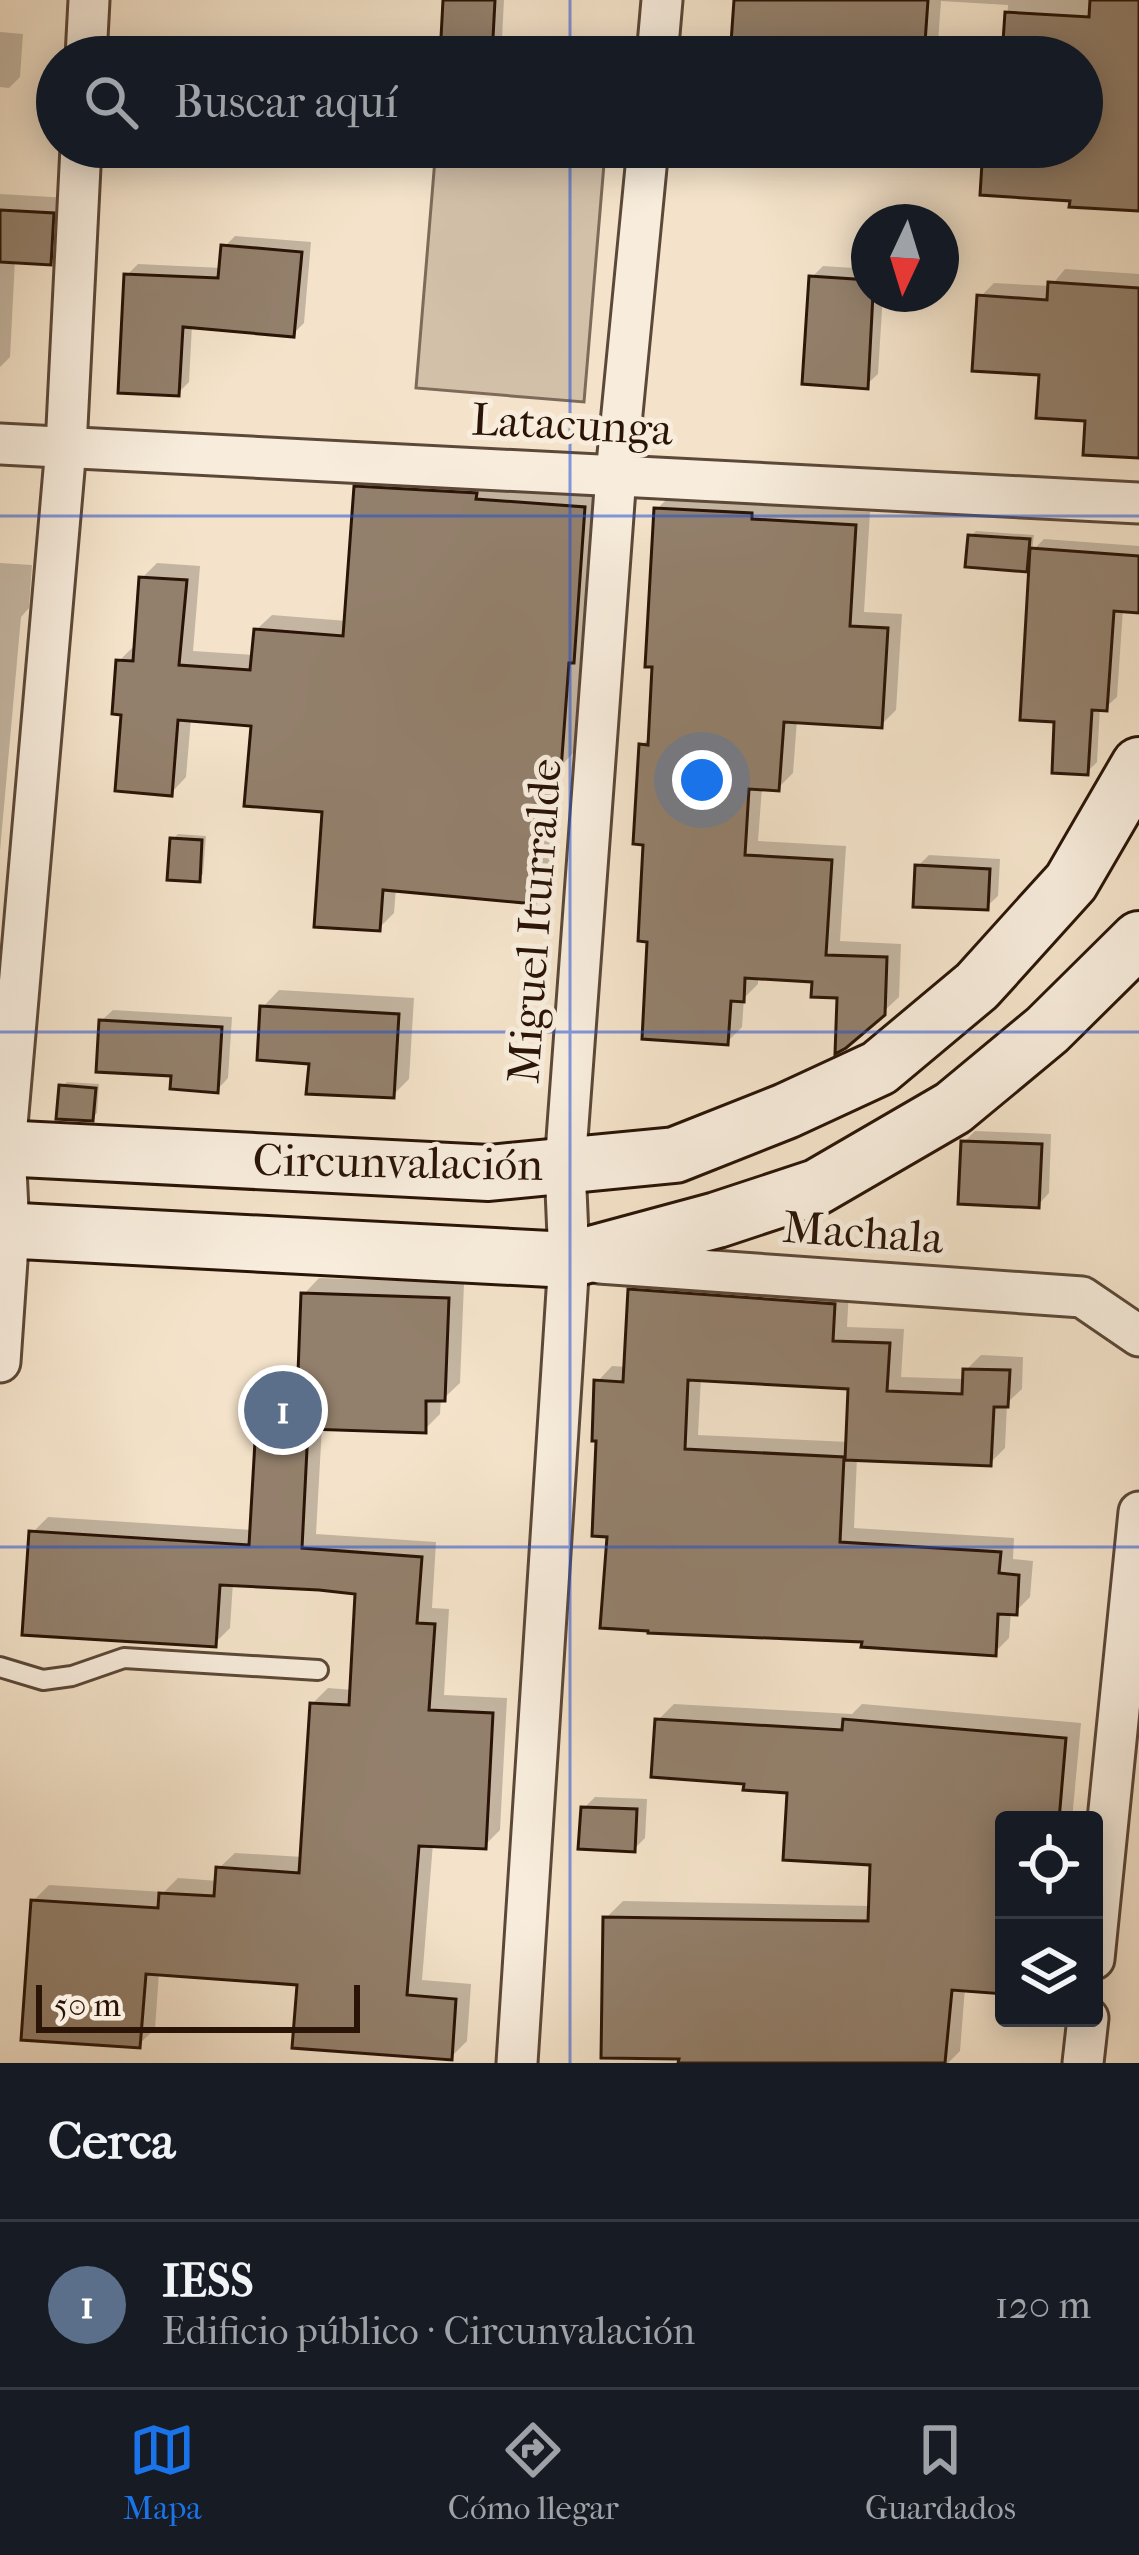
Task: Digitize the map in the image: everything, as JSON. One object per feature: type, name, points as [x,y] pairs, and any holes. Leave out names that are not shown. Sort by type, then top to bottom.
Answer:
[{"type":"main road","name":"Circunvalación","points":[[2,1148],[489,1173],[675,1155],[879,1068],[977,986],[1071,882],[1139,765]]},
{"type":"main road","name":"Circunvalación","points":[[5,1230],[569,1260],[817,1187],[953,1108],[1047,1030],[1139,939]]},
{"type":"street","points":[[87,36],[89,0]]},
{"type":"street","points":[[659,36],[662,0]]},
{"type":"street","points":[[0,1362],[5,1230],[2,1148],[66,447],[80,168]]},
{"type":"street","name":"Miguel Iturralde","points":[[517,2063],[569,1260],[565,1166],[616,475],[646,168]]},
{"type":"street","name":"Latacunga","points":[[0,444],[1139,503]]},
{"type":"street","name":"Machala","points":[[569,1260],[1082,1297],[1139,1336]]},
{"type":"street","points":[[1098,1919],[1139,1512]]},
{"type":"street","points":[[1084,2063],[1087,2027]]},
{"type":"lane","points":[[0,1667],[43,1680],[72,1676],[124,1658],[318,1670]]},
{"type":"shaded area","points":[[434,168],[604,168],[584,402],[416,388]]},
{"type":"building","points":[[443,0],[495,0],[493,36],[441,36]]},
{"type":"building","points":[[734,0],[928,0],[925,36],[731,36]]},
{"type":"building","points":[[1090,0],[1139,0],[1139,211],[980,195],[982,168],[1103,168],[1103,36],[1003,36],[1005,12],[1089,17]]},
{"type":"building","points":[[0,210],[54,213],[51,265],[0,262]]},
{"type":"building","points":[[221,245],[302,252],[294,337],[183,327],[179,396],[118,393],[124,274],[218,278]]},
{"type":"building","points":[[809,276],[851,279],[851,312],[872,312],[868,389],[802,384]]},
{"type":"building","points":[[1048,282],[1139,288],[1139,458],[1083,455],[1085,421],[1036,418],[1039,375],[972,371],[977,295],[1047,300]]},
{"type":"building","points":[[354,486],[477,493],[476,499],[585,507],[561,770],[546,769],[535,904],[383,890],[380,931],[314,927],[322,812],[244,806],[251,726],[178,720],[172,796],[115,791],[121,715],[112,714],[116,660],[133,661],[139,577],[187,580],[179,665],[250,670],[254,629],[343,636]]},
{"type":"building","points":[[654,508],[856,525],[850,626],[888,628],[882,728],[784,722],[779,791],[749,789],[745,855],[832,860],[826,955],[887,957],[885,1015],[835,1054],[837,998],[811,997],[812,982],[745,978],[744,1002],[731,1001],[728,1045],[642,1039],[647,942],[638,941],[643,845],[633,844],[639,744],[648,745],[652,667],[645,667]]},
{"type":"building","points":[[968,535],[1030,539],[1027,572],[965,567]]},
{"type":"building","points":[[1030,548],[1139,556],[1139,613],[1114,611],[1107,711],[1092,710],[1088,775],[1052,773],[1054,722],[1020,720]]},
{"type":"building","points":[[170,838],[202,840],[200,882],[167,880]]},
{"type":"building","points":[[915,865],[990,869],[988,910],[913,907]]},
{"type":"building","points":[[260,1006],[399,1014],[394,1098],[306,1094],[309,1064],[257,1060]]},
{"type":"building","points":[[99,1020],[222,1027],[218,1093],[170,1089],[171,1076],[96,1072]]},
{"type":"building","points":[[59,1085],[96,1088],[93,1121],[56,1119]]},
{"type":"building","points":[[961,1141],[1042,1144],[1039,1208],[958,1204]]},
{"type":"building","points":[[628,1289],[835,1304],[833,1341],[890,1343],[887,1391],[962,1394],[963,1369],[1010,1370],[1008,1407],[994,1407],[991,1466],[845,1460],[848,1389],[688,1380],[685,1449],[844,1457],[840,1542],[1001,1552],[999,1573],[1019,1575],[1017,1615],[998,1614],[996,1656],[861,1647],[862,1642],[600,1628],[607,1537],[592,1536],[594,1380],[623,1382]]},
{"type":"building","points":[[301,1293],[449,1298],[445,1401],[426,1401],[426,1433],[308,1429],[302,1548],[422,1557],[417,1623],[435,1624],[429,1710],[493,1713],[486,1849],[419,1846],[407,1995],[456,1999],[452,2060],[292,2048],[297,1985],[146,1974],[140,2048],[21,2040],[31,1900],[158,1908],[159,1893],[214,1896],[216,1867],[299,1873],[310,1703],[349,1705],[355,1594],[220,1585],[216,1647],[22,1635],[29,1531],[249,1545],[256,1424],[296,1426]]},
{"type":"building","points":[[655,1719],[842,1730],[843,1719],[1066,1738],[1060,1811],[995,1811],[995,1993],[952,1990],[945,2063],[678,2063],[679,2059],[601,2058],[603,1917],[868,1921],[870,1865],[783,1860],[787,1793],[743,1790],[744,1784],[651,1777]]},
{"type":"building","points":[[581,1807],[637,1809],[635,1852],[578,1849]]},
{"type":"place","name":"IESS","points":[[283,1410]]}]
